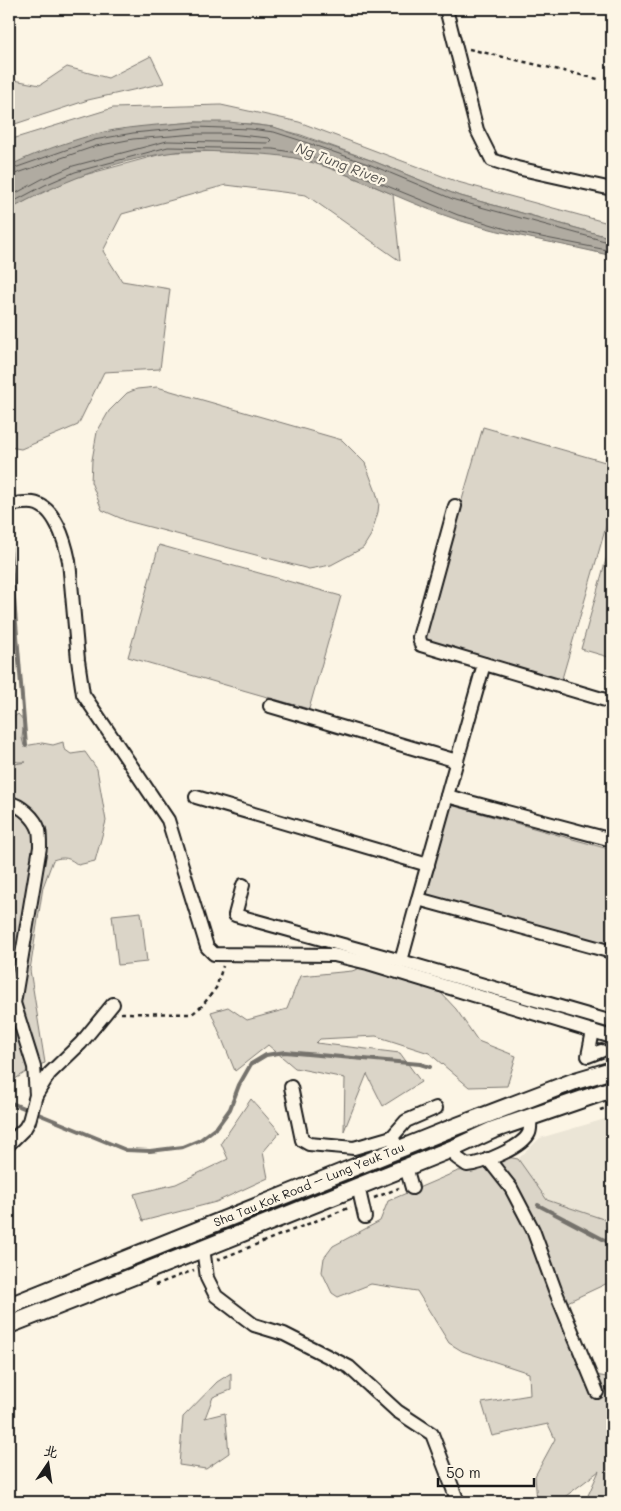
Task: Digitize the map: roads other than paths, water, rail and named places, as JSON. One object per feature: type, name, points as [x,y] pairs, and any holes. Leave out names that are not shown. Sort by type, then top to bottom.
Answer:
[{"type":"main road","name":"Sha Tau Kok Road – Lung Yeuk Tau","points":[[9,1306],[395,1143],[612,1070]]},
{"type":"main road","name":"Sha Tau Kok Road – Lung Yeuk Tau","points":[[9,1325],[454,1148],[493,1130],[612,1089]]},
{"type":"street","points":[[446,9],[477,130],[492,160],[517,168],[612,189]]},
{"type":"street","points":[[9,505],[31,503],[40,505],[52,514],[66,547],[69,561],[83,694],[168,820],[207,947],[214,954],[334,955],[368,963],[612,1037]]},
{"type":"street","points":[[455,506],[419,642],[424,647],[612,702]]},
{"type":"street","points":[[401,961],[484,664]]},
{"type":"street","points":[[270,706],[457,760]]},
{"type":"street","points":[[447,796],[612,840]]},
{"type":"street","points":[[196,797],[428,864]]},
{"type":"street","points":[[9,802],[26,811],[36,823],[40,832],[40,847],[12,1007],[34,1068],[36,1095]]},
{"type":"street","points":[[243,885],[235,916],[401,961],[612,1022]]},
{"type":"street","points":[[418,899],[612,952]]},
{"type":"street","points":[[13,1139],[29,1121],[36,1095],[49,1074],[81,1043],[110,1008]]},
{"type":"street","points":[[593,1032],[584,1057],[601,1051]]},
{"type":"street","points":[[291,1088],[302,1140],[309,1144],[354,1148],[395,1143],[406,1121],[436,1108]]},
{"type":"street","points":[[454,1148],[457,1158],[467,1165],[488,1159],[517,1145],[525,1138],[530,1132],[530,1117]]},
{"type":"street","points":[[488,1159],[511,1188],[533,1230],[555,1290],[597,1392]]},
{"type":"street","points":[[406,1167],[409,1187]]},
{"type":"street","points":[[358,1186],[365,1217]]},
{"type":"street","points":[[200,1250],[204,1255],[207,1278],[216,1296],[254,1325],[284,1334],[348,1367],[397,1411],[432,1434],[458,1502]]},
{"type":"water","name":"Ng Tung River","points":[[195,122],[229,122],[274,127],[373,161],[457,195],[612,238],[612,256],[477,226],[425,208],[325,166],[283,156],[262,154],[185,151],[126,161],[66,182],[9,210],[9,166],[19,161],[60,145],[105,132],[143,126]]},
{"type":"waterway","points":[[9,538],[26,746]]},
{"type":"waterway","points":[[9,1102],[126,1150],[150,1151],[183,1147],[200,1140],[217,1127],[230,1109],[239,1085],[251,1064],[266,1055],[285,1052],[420,1064],[430,1067]]},
{"type":"waterway","points":[[538,1205],[612,1244]]}]
